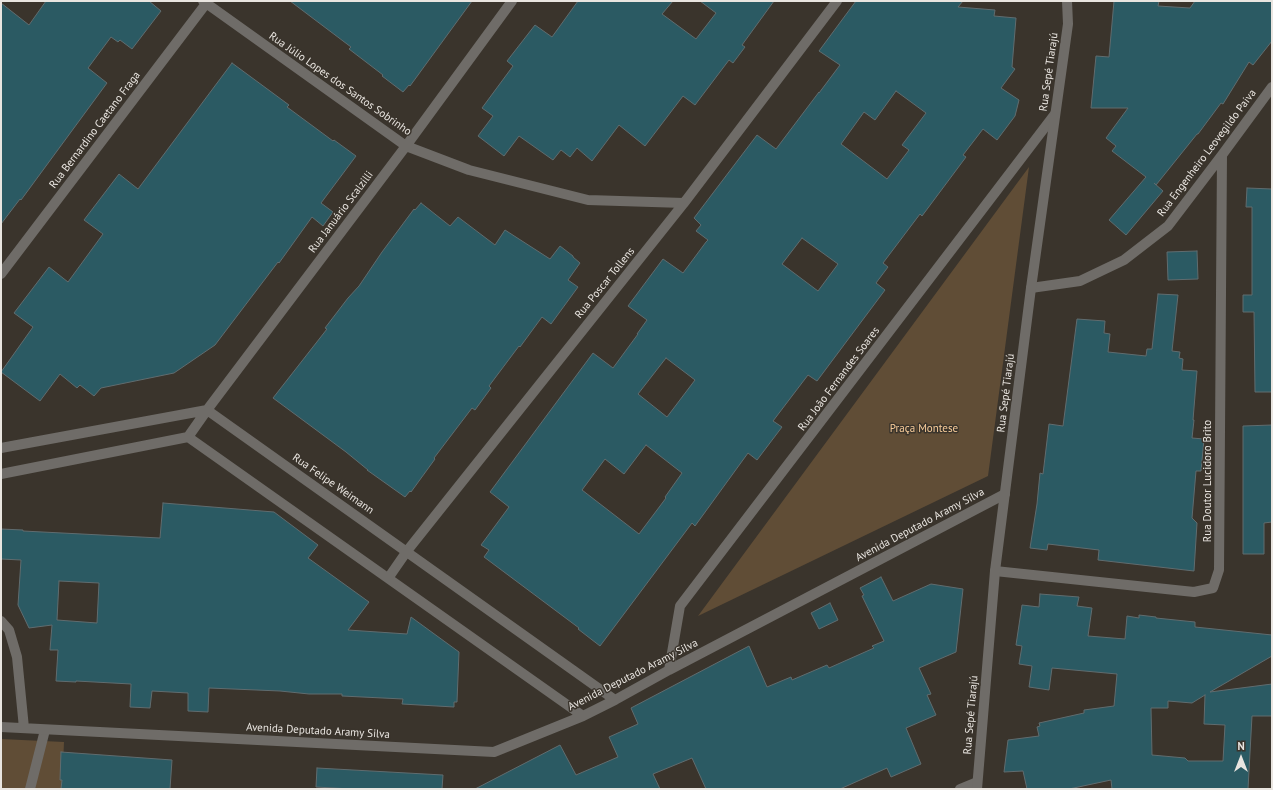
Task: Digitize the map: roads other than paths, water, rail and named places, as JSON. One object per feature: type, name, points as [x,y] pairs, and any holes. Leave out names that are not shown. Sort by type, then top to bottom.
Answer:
[{"type":"street","name":"Rua Januário Scalzilli","points":[[188,437],[406,146],[512,1]]},
{"type":"street","name":"Rua Poscar Tollens","points":[[388,578],[407,551],[684,203],[837,1]]},
{"type":"street","name":"Rua Sepé Tiarajú","points":[[977,786],[995,571],[1031,288],[1068,24],[1067,1]]},
{"type":"street","name":"Rua Júlio Lopes dos Santos Sobrinho","points":[[206,2],[406,146],[470,170],[588,200],[684,203]]},
{"type":"street","name":"Rua Bernardino Caetano Fraga","points":[[1,274],[206,2]]},
{"type":"street","name":"Rua Engenheiro Leovegildo Paiva","points":[[1031,288],[1080,281],[1124,260],[1168,226],[1272,87]]},
{"type":"street","name":"Rua João Fernandes Soares","points":[[669,670],[680,606],[1056,114]]},
{"type":"street","name":"Rua Doutor Lucidoro Brito","points":[[995,571],[1194,592],[1213,588],[1219,570],[1222,155]]},
{"type":"street","points":[[1,448],[207,410]]},
{"type":"street","name":"Rua Felipe Weimann","points":[[207,410],[615,700]]},
{"type":"street","points":[[1,474],[188,437],[583,716]]},
{"type":"street","name":"Avenida Deputado Aramy Silva","points":[[1,727],[494,752],[583,716],[615,700],[669,670],[1005,494]]},
{"type":"street","points":[[1,621],[9,630],[17,657],[24,728]]},
{"type":"street","points":[[30,789],[45,730]]},
{"type":"street","points":[[960,789],[977,786]]},
{"type":"park label","name":"Praça Montese","points":[[924,429]]}]
